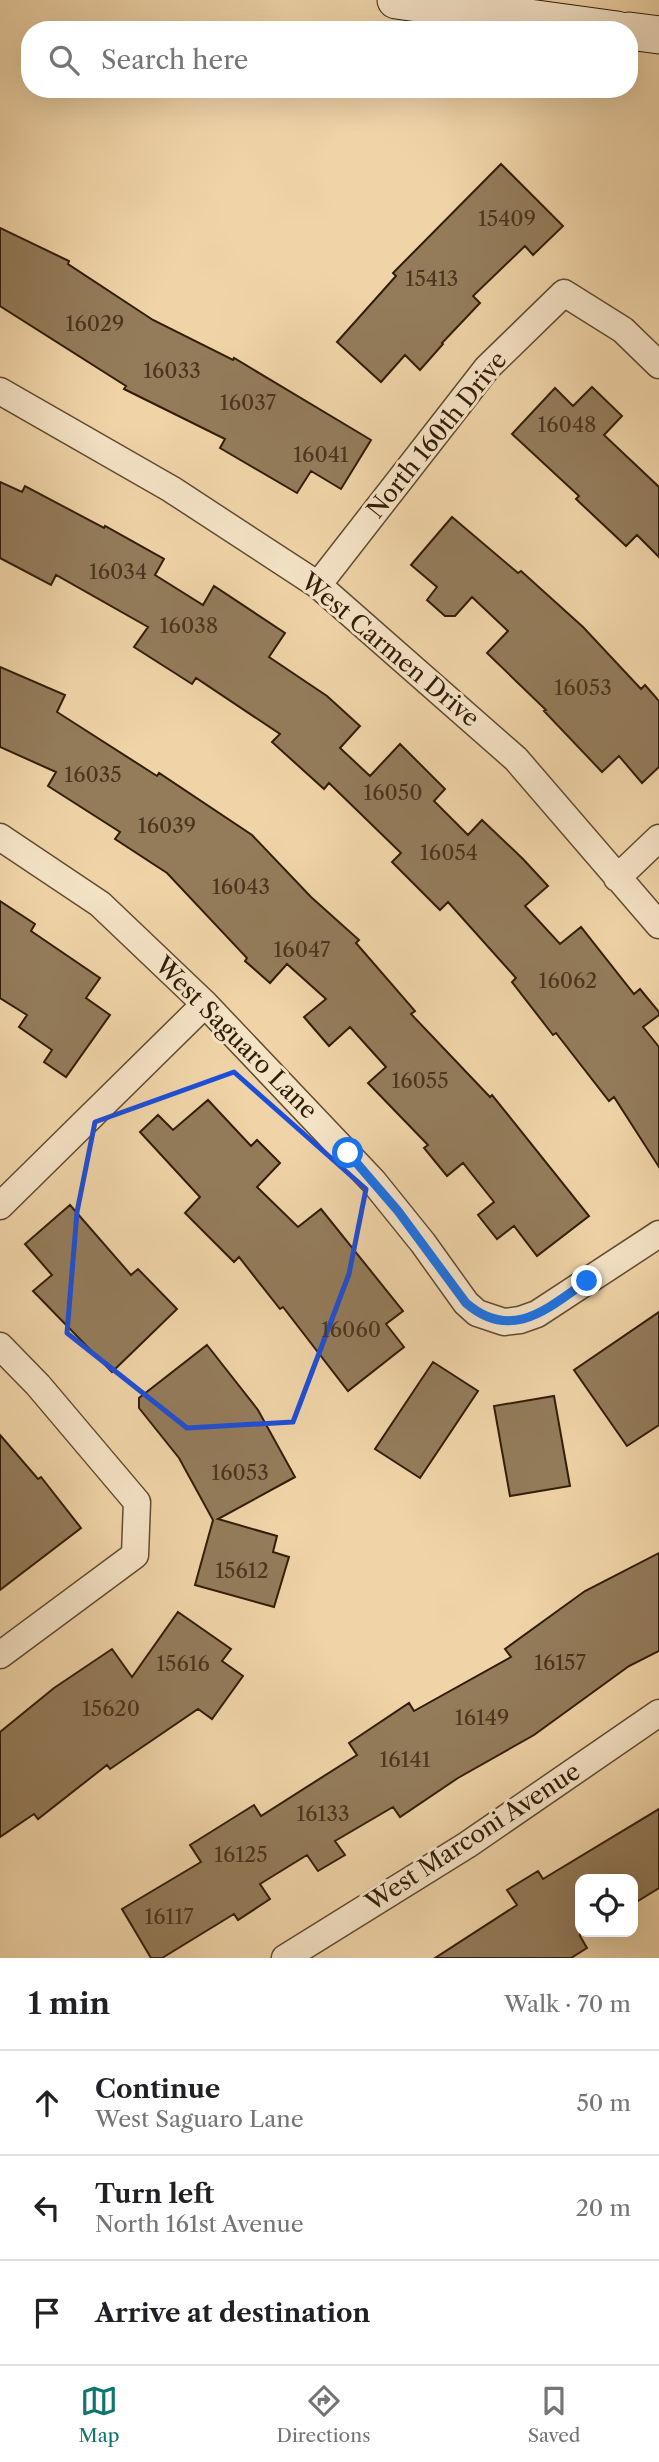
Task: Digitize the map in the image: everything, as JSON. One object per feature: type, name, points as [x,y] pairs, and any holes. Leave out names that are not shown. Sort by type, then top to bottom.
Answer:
[{"type":"main road","points":[[396,0],[551,21]]},
{"type":"main road","points":[[638,33],[659,35]]},
{"type":"street","name":"North 160th Drive","points":[[318,585],[487,368],[564,293],[623,330],[659,365]]},
{"type":"street","name":"West Carmen Drive","points":[[0,391],[170,489],[318,585],[516,759],[659,925]]},
{"type":"street","name":"West Saguaro Lane","points":[[0,837],[100,904],[205,1004],[373,1181],[423,1243],[466,1303],[477,1313],[504,1322],[537,1314],[659,1234]]},
{"type":"street","points":[[617,878],[659,838]]},
{"type":"street","points":[[0,1206],[205,1004]]},
{"type":"street","points":[[0,1346],[38,1385],[137,1502],[135,1555],[0,1655]]},
{"type":"street","name":"West Marconi Avenue","points":[[285,1958],[467,1845],[659,1713]]},
{"type":"highlighted area","points":[[234,1072],[366,1189],[349,1274],[293,1422],[187,1428],[67,1333],[77,1212],[95,1122]]},
{"type":"building","points":[[501,164],[563,226],[533,255],[525,246],[473,296],[480,303],[420,370],[405,355],[381,382],[337,342],[396,276],[393,273]]},
{"type":"building","points":[[0,228],[69,261],[68,264],[153,320],[233,360],[234,358],[371,440],[341,489],[311,471],[297,493],[220,448],[225,439],[124,389],[126,386],[0,306]]},
{"type":"building","points":[[592,387],[622,416],[604,435],[659,487],[659,557],[637,535],[626,546],[576,499],[579,496],[512,434],[555,388],[573,406]]},
{"type":"building","points":[[0,482],[22,492],[25,486],[164,559],[155,575],[203,605],[214,586],[285,633],[269,657],[327,696],[360,726],[340,748],[370,776],[400,744],[445,789],[434,801],[468,835],[482,820],[523,859],[548,886],[525,906],[560,944],[581,927],[634,994],[640,989],[659,1012],[659,1015],[643,1027],[659,1047],[659,1167],[614,1097],[609,1101],[556,1033],[553,1035],[512,982],[516,978],[448,902],[440,910],[392,862],[401,853],[329,783],[324,789],[272,742],[280,734],[196,678],[192,684],[134,647],[148,627],[56,575],[51,585],[0,558]]},
{"type":"building","points":[[452,517],[518,573],[521,571],[583,627],[641,689],[645,685],[659,701],[659,767],[642,783],[619,756],[602,772],[544,711],[546,710],[487,653],[508,631],[472,597],[455,616],[445,616],[427,600],[437,587],[411,565]]},
{"type":"building","points":[[0,667],[65,695],[57,712],[157,776],[159,773],[252,835],[311,897],[359,940],[356,943],[415,1011],[411,1014],[490,1097],[492,1095],[589,1216],[537,1256],[514,1226],[497,1239],[478,1215],[494,1202],[463,1163],[447,1176],[424,1148],[428,1145],[368,1083],[386,1067],[350,1027],[329,1046],[304,1017],[326,999],[287,964],[270,983],[245,961],[247,958],[167,873],[115,839],[120,832],[48,786],[56,772],[0,747]]},
{"type":"building","points":[[0,901],[35,924],[31,931],[100,978],[86,998],[110,1015],[66,1077],[44,1062],[52,1050],[19,1027],[27,1015],[0,998]]},
{"type":"building","points":[[208,1100],[251,1146],[257,1140],[280,1163],[257,1187],[298,1227],[321,1209],[403,1311],[386,1324],[404,1347],[348,1391],[283,1307],[280,1309],[239,1257],[234,1262],[185,1213],[200,1197],[140,1132],[158,1115],[173,1130]]},
{"type":"building","points":[[70,1205],[131,1275],[138,1269],[177,1309],[112,1372],[33,1291],[52,1275],[25,1244]]},
{"type":"building","points":[[659,1312],[659,1425],[627,1446],[574,1370]]},
{"type":"building","points":[[207,1345],[258,1410],[295,1477],[218,1519],[277,1536],[273,1552],[289,1557],[274,1607],[195,1585],[213,1520],[179,1458],[139,1408],[139,1398]]},
{"type":"building","points":[[433,1362],[478,1391],[420,1478],[375,1449]]},
{"type":"building","points":[[554,1396],[570,1486],[510,1496],[494,1406]]},
{"type":"building","points":[[0,1435],[38,1479],[41,1477],[81,1528],[0,1590]]},
{"type":"building","points":[[659,1553],[659,1651],[629,1666],[534,1735],[458,1778],[400,1817],[393,1807],[335,1841],[345,1855],[318,1871],[307,1855],[260,1884],[270,1899],[238,1920],[234,1914],[162,1958],[151,1958],[122,1909],[201,1862],[190,1845],[254,1805],[261,1816],[357,1755],[349,1743],[409,1703],[414,1711],[511,1657],[505,1649],[585,1591]]},
{"type":"building","points":[[178,1612],[231,1649],[222,1661],[243,1676],[212,1719],[198,1709],[110,1769],[107,1765],[38,1819],[34,1814],[0,1837],[0,1732],[54,1688],[112,1649],[132,1677]]},
{"type":"building","points":[[659,1809],[659,1888],[638,1901],[638,1874],[575,1874],[575,1937],[581,1937],[587,1948],[571,1958],[435,1958],[517,1905],[507,1890],[538,1871],[543,1879]]},
{"type":"route","points":[[348,1153],[398,1211],[466,1303],[477,1313],[504,1322],[520,1320],[537,1314],[587,1281]]}]
